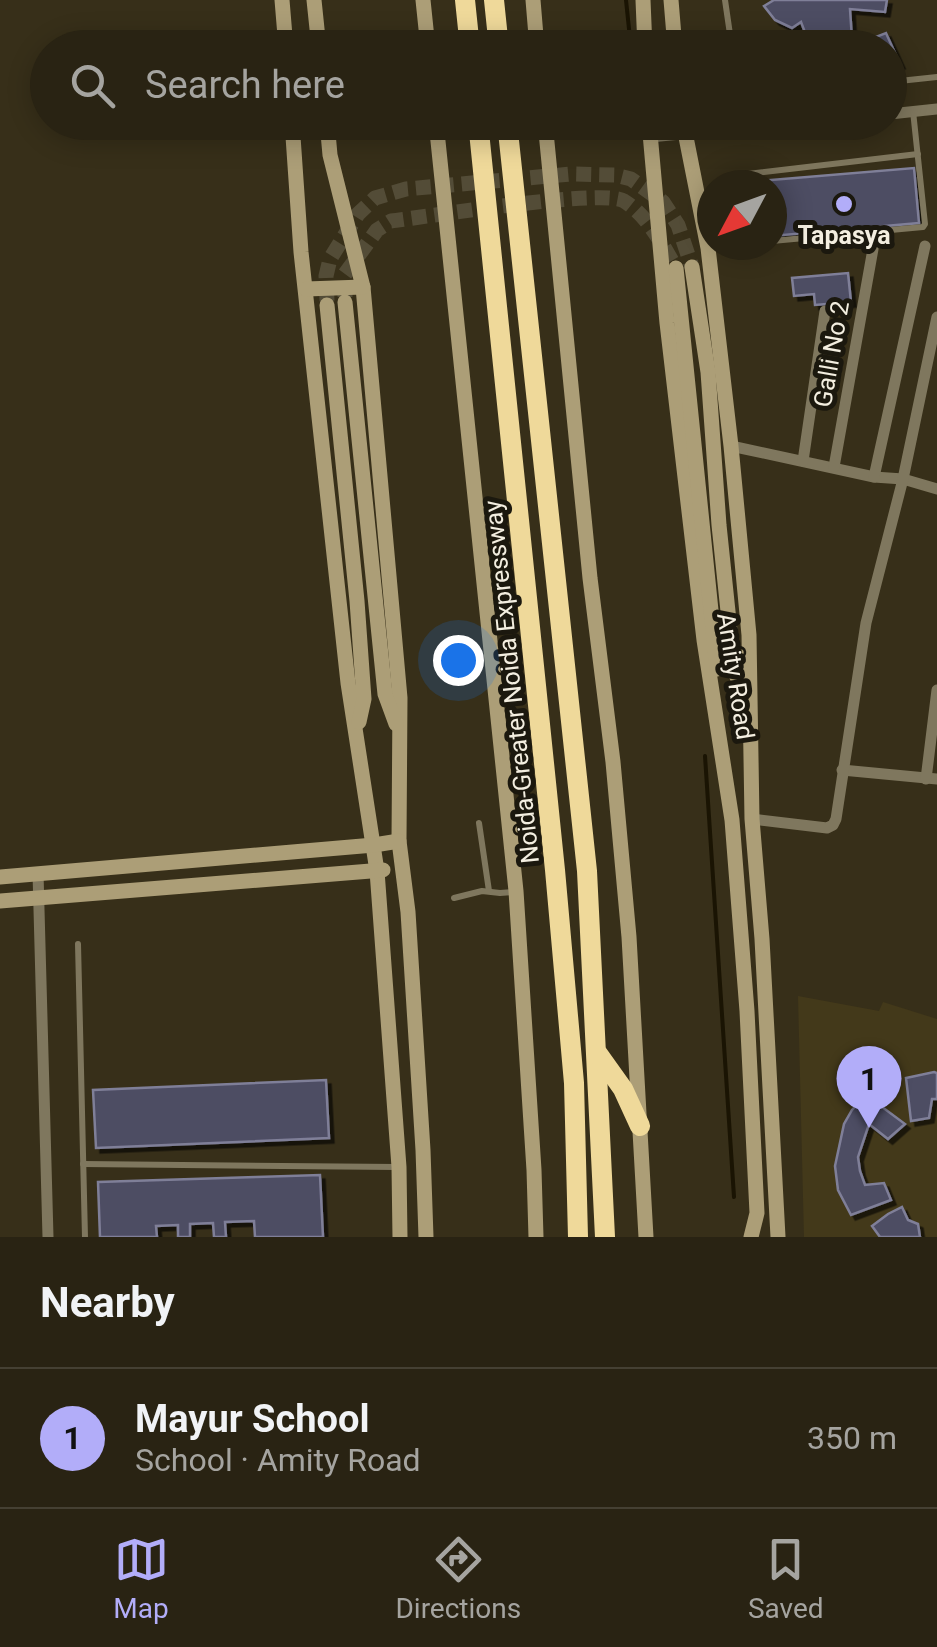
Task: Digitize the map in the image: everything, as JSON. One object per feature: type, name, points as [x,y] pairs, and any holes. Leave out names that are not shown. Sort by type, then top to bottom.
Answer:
[{"type":"highway","points":[[465,0],[468,30]]},
{"type":"highway","points":[[494,0],[497,30]]},
{"type":"highway","name":"Noida-Greater Noida Expressway","points":[[480,140],[574,1083],[578,1237]]},
{"type":"highway","points":[[509,140],[587,870],[605,1237]]},
{"type":"highway","points":[[596,1052],[623,1089],[640,1126]]},
{"type":"street","points":[[282,0],[284,30]]},
{"type":"street","points":[[314,0],[317,30]]},
{"type":"street","points":[[424,0],[426,30]]},
{"type":"street","points":[[532,0],[535,30]]},
{"type":"street","points":[[643,0],[644,30]]},
{"type":"street","points":[[670,0],[674,30]]},
{"type":"street","points":[[907,113],[937,109]]},
{"type":"street","points":[[294,140],[348,682],[377,871],[399,1167],[400,1237]]},
{"type":"street","points":[[328,140],[363,287],[400,698],[399,841],[408,912],[426,1237]]},
{"type":"street","points":[[438,140],[516,891],[536,1237]]},
{"type":"street","points":[[547,140],[629,937],[646,1237]]},
{"type":"street","name":"Amity Road","points":[[650,140],[704,640],[732,820],[747,1010],[756,1213],[751,1237]]},
{"type":"street","name":"Amity Road","points":[[686,140],[697,193]]},
{"type":"street","points":[[874,477],[925,246]]},
{"type":"street","name":"Galli No 2","points":[[834,467],[872,249]]},
{"type":"street","name":"Amity Road","points":[[709,260],[749,635],[752,819],[778,1237]]},
{"type":"street","points":[[714,702],[718,665],[684,267],[708,372],[734,669],[750,711]]},
{"type":"street","points":[[306,289],[363,287]]},
{"type":"street","points":[[345,302],[385,694],[400,734]]},
{"type":"street","points":[[326,305],[364,699],[356,736]]},
{"type":"street","points":[[804,461],[825,310]]},
{"type":"street","points":[[752,819],[827,828],[833,825],[866,623],[903,480],[937,317]]},
{"type":"street","points":[[731,446],[937,489]]},
{"type":"street","points":[[842,770],[931,779],[937,690]]},
{"type":"street","points":[[0,877],[399,841]]},
{"type":"street","points":[[0,901],[402,868]]},
{"type":"street","points":[[38,874],[48,1237]]},
{"type":"lane","points":[[725,0],[729,30]]},
{"type":"lane","points":[[907,80],[937,77]]},
{"type":"lane","points":[[787,240],[924,227],[914,112]]},
{"type":"lane","points":[[782,170],[918,154]]},
{"type":"lane","points":[[479,822],[488,891]]},
{"type":"lane","points":[[454,898],[488,891],[516,891]]},
{"type":"lane","points":[[78,944],[85,1237]]},
{"type":"lane","points":[[83,1164],[399,1167]]},
{"type":"shaded area","points":[[798,996],[879,1011],[883,1002],[937,1019],[937,1237],[804,1237]]},
{"type":"building","points":[[774,0],[887,0],[885,12],[850,9],[851,30],[804,30],[801,22],[792,28],[775,20],[764,6]]},
{"type":"building","name":"Tapasya","points":[[914,168],[919,223],[787,235],[787,179]]},
{"type":"building","points":[[848,273],[851,302],[815,305],[814,294],[794,296],[792,278]]},
{"type":"building","points":[[934,1072],[937,1099],[932,1099],[929,1118],[911,1121],[906,1078]]},
{"type":"building","points":[[326,1080],[329,1138],[96,1148],[93,1090]]},
{"type":"building","points":[[866,1095],[905,1124],[888,1139],[869,1124],[858,1157],[860,1171],[865,1185],[884,1183],[891,1200],[851,1215],[838,1190],[835,1166],[844,1124]]},
{"type":"building","points":[[320,1175],[323,1237],[255,1237],[254,1221],[225,1222],[226,1237],[214,1237],[213,1223],[190,1224],[190,1237],[178,1237],[178,1225],[156,1226],[157,1237],[100,1237],[98,1182]]},
{"type":"building","points":[[902,1207],[908,1220],[918,1224],[920,1237],[880,1237],[872,1226]]},
{"type":"waterway","points":[[626,0],[629,30]]},
{"type":"waterway","points":[[705,756],[734,1197]]},
{"type":"tunnel","points":[[327,301],[330,259],[358,214],[375,198],[406,189],[571,174],[631,179],[663,202],[678,225],[692,267]]},
{"type":"tunnel","points":[[345,297],[345,274],[377,230],[391,221],[584,198],[610,198],[633,207],[660,240],[676,268]]},
{"type":"place","name":"Tapasya","points":[[844,204]]},
{"type":"place","name":"Mayur School","points":[[869,1128]]}]
